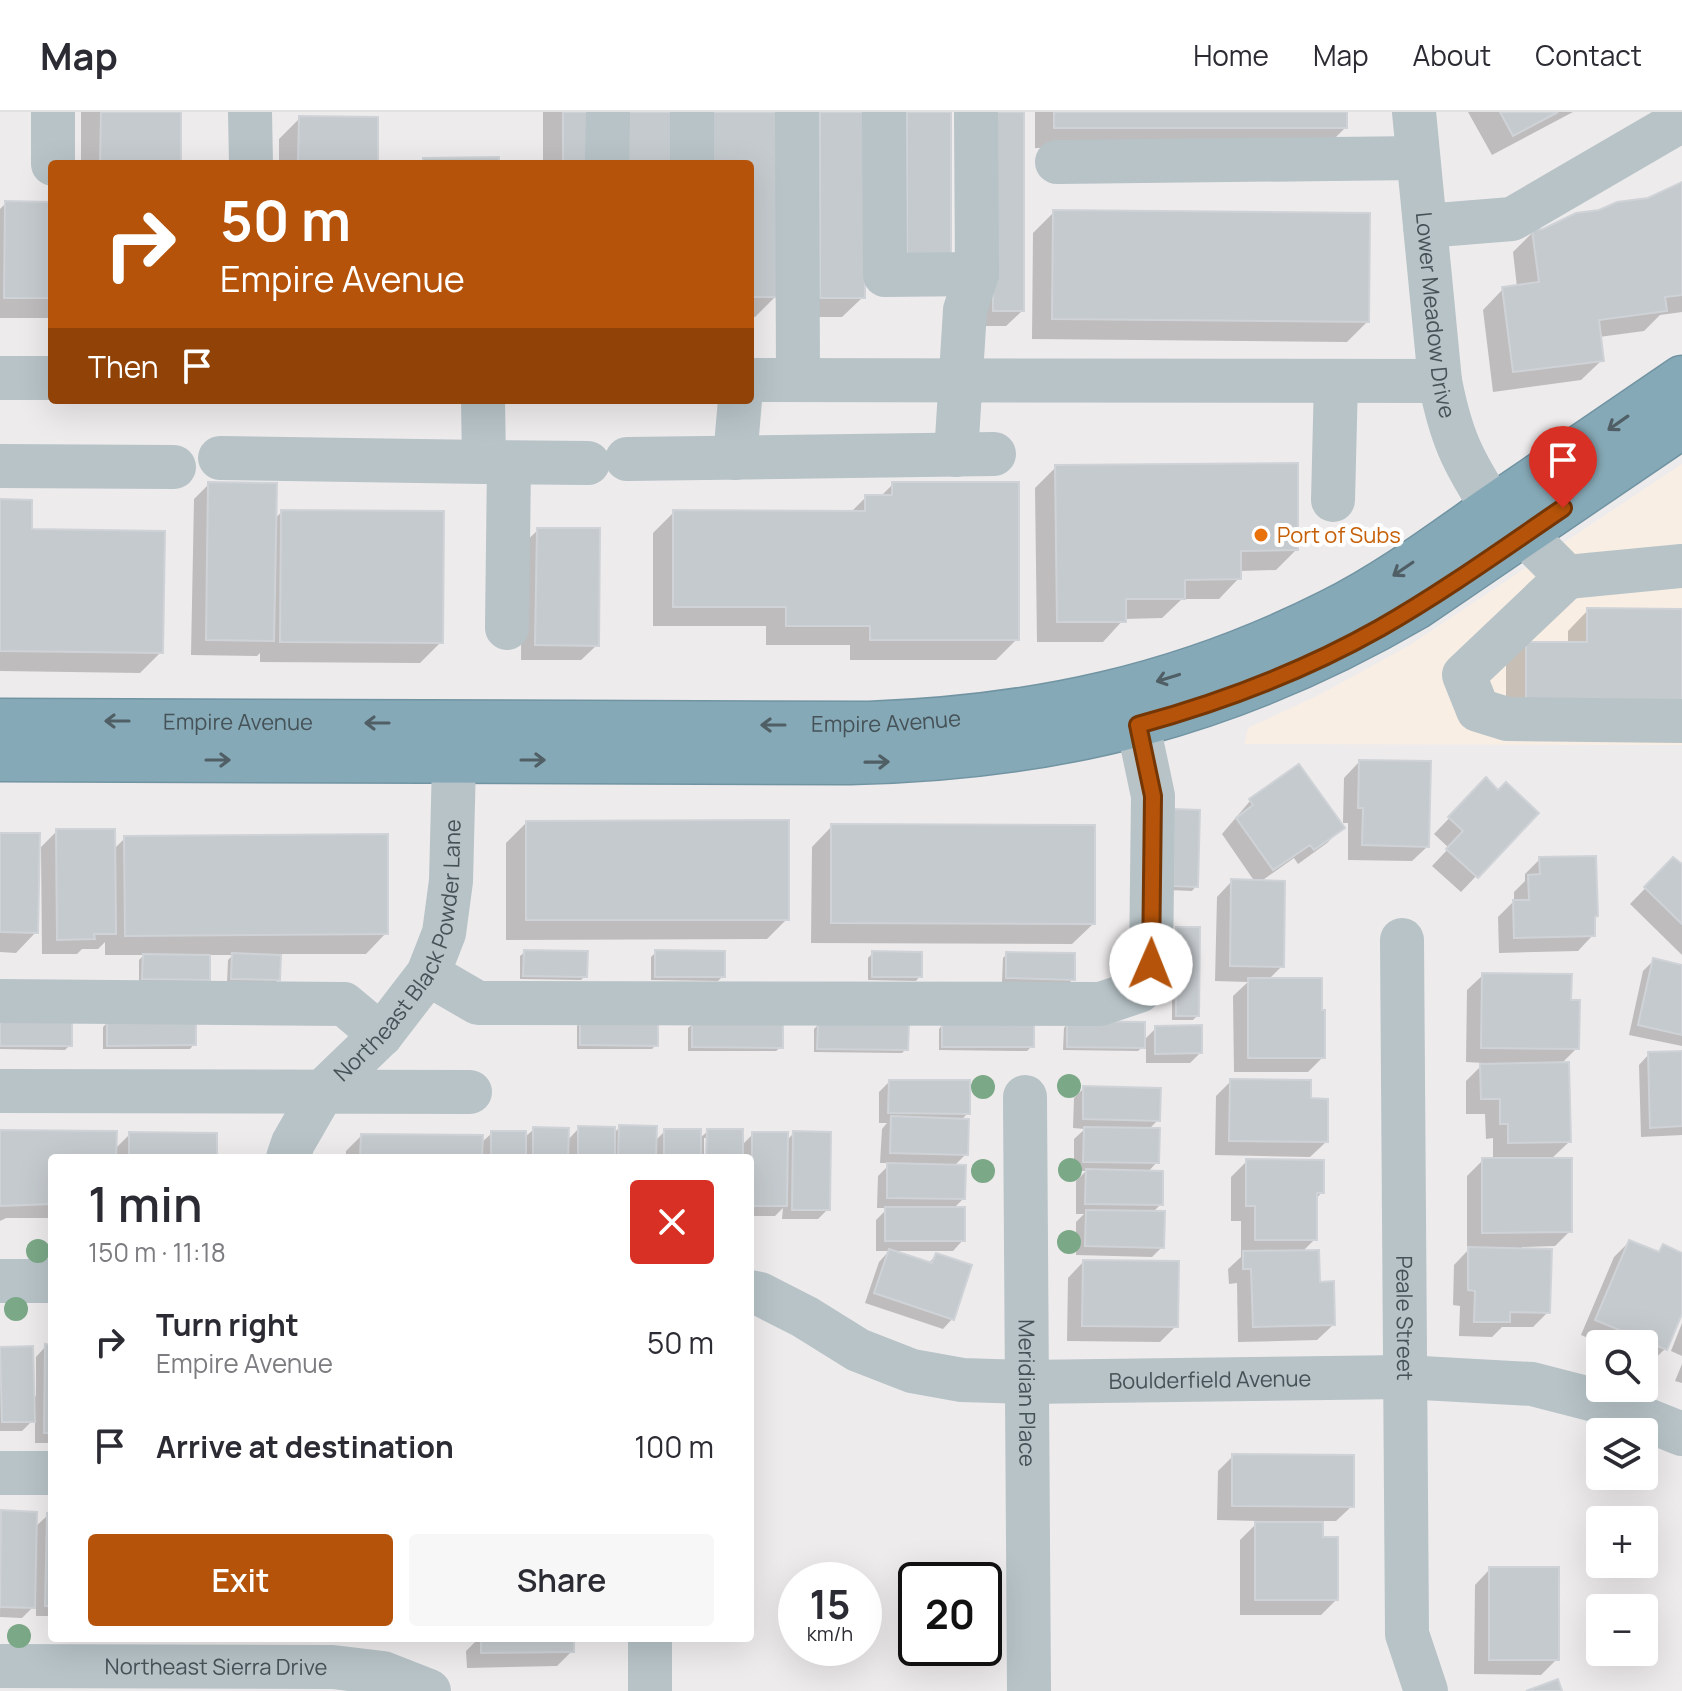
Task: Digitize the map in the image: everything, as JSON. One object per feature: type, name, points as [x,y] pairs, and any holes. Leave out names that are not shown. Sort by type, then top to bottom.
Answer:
[{"type":"highway","name":"Empire Avenue","points":[[0,721],[911,761],[1065,742],[1213,703],[1313,662],[1416,607],[1509,521],[1682,378]]},
{"type":"highway","name":"Empire Avenue","points":[[0,759],[869,724],[981,718],[1064,704],[1133,688],[1201,667],[1307,623],[1509,521],[1682,426]]},
{"type":"street","points":[[53,112],[53,160]]},
{"type":"street","points":[[250,112],[251,160]]},
{"type":"street","points":[[607,160],[608,112]]},
{"type":"street","points":[[692,112],[692,160]]},
{"type":"street","points":[[797,112],[798,380]]},
{"type":"street","points":[[884,112],[885,275],[977,274]]},
{"type":"street","points":[[220,458],[496,462],[975,454],[962,380],[965,310],[977,274],[976,112]]},
{"type":"street","name":"Lower Meadow Drive","points":[[1414,112],[1440,381],[1455,444],[1509,521],[1567,577]]},
{"type":"street","points":[[1425,226],[1512,219],[1682,120]]},
{"type":"street","points":[[1057,162],[1418,158]]},
{"type":"street","points":[[0,378],[48,378]]},
{"type":"street","points":[[754,380],[1440,381]]},
{"type":"street","points":[[1333,500],[1336,381]]},
{"type":"street","points":[[484,404],[496,462],[507,628]]},
{"type":"street","points":[[735,458],[740,404]]},
{"type":"street","points":[[0,466],[174,467]]},
{"type":"street","points":[[1682,566],[1567,577],[1464,675],[1478,710],[1507,719],[1682,721]]},
{"type":"street","points":[[428,974],[478,1003],[1100,1004],[1139,991],[1151,964],[1153,796],[1138,725]]},
{"type":"street","name":"Northeast Black Powder Lane","points":[[289,1154],[323,1091],[381,1035],[428,974],[444,933],[451,881],[455,742]]},
{"type":"street","name":"Peale Street","points":[[1402,940],[1407,1634],[1426,1691]]},
{"type":"street","points":[[0,1001],[344,1004],[381,1035]]},
{"type":"street","points":[[0,1091],[470,1092]]},
{"type":"street","name":"Meridian Place","points":[[1025,1097],[1029,1691]]},
{"type":"street","points":[[0,1281],[48,1281]]},
{"type":"street","name":"Boulderfield Avenue","points":[[754,1293],[805,1317],[858,1350],[912,1371],[962,1380],[1025,1382],[1404,1377],[1532,1384],[1602,1402],[1682,1434]]},
{"type":"street","points":[[0,1473],[48,1473]]},
{"type":"street","points":[[650,1642],[650,1691]]},
{"type":"street","name":"Northeast Sierra Drive","points":[[0,1666],[333,1667],[383,1673],[429,1691]]},
{"type":"shaded area","points":[[1682,464],[1682,745],[1245,744],[1248,728],[1321,694],[1410,645]]},
{"type":"building","points":[[101,112],[181,112],[181,160],[100,160]]},
{"type":"building","points":[[563,112],[591,112],[591,160],[563,160]]},
{"type":"building","points":[[626,112],[671,112],[671,160],[626,160]]},
{"type":"building","points":[[713,112],[778,112],[778,297],[754,297],[754,160],[713,160]]},
{"type":"building","points":[[820,112],[865,112],[865,298],[820,298]]},
{"type":"building","points":[[907,112],[951,112],[951,261],[907,261]]},
{"type":"building","points":[[993,112],[1024,112],[1024,311],[993,311]]},
{"type":"building","points":[[1054,112],[1347,112],[1347,128],[1054,128]]},
{"type":"building","points":[[1500,112],[1558,112],[1513,136]]},
{"type":"building","points":[[299,116],[378,117],[378,160],[298,160]]},
{"type":"building","points":[[499,157],[499,160],[423,160]]},
{"type":"building","points":[[1682,182],[1682,295],[1665,297],[1667,311],[1599,320],[1604,361],[1513,372],[1502,287],[1539,282],[1532,230],[1543,229],[1576,213],[1599,210],[1617,202],[1648,198]]},
{"type":"building","points":[[5,201],[48,202],[48,298],[4,298]]},
{"type":"building","points":[[1053,210],[1370,213],[1369,322],[1052,319]]},
{"type":"building","points":[[1298,463],[1298,550],[1241,551],[1241,579],[1185,580],[1185,599],[1126,599],[1126,622],[1057,622],[1055,465]]},
{"type":"building","points":[[208,482],[277,483],[274,641],[206,640]]},
{"type":"building","points":[[892,482],[1019,482],[1019,640],[870,640],[870,626],[786,626],[786,607],[673,607],[673,510],[865,511],[865,495],[892,495]]},
{"type":"building","points":[[0,499],[32,500],[32,529],[165,531],[163,653],[0,651]]},
{"type":"building","points":[[281,510],[444,511],[443,643],[280,642]]},
{"type":"building","points":[[537,528],[600,528],[599,646],[535,645]]},
{"type":"building","points":[[1587,608],[1682,609],[1682,710],[1526,710],[1526,642],[1587,642]]},
{"type":"building","points":[[1359,760],[1431,761],[1429,847],[1362,845],[1363,808],[1358,808]]},
{"type":"building","points":[[1299,764],[1345,828],[1314,850],[1310,845],[1273,870],[1236,818],[1253,805],[1249,799]]},
{"type":"building","points":[[1486,777],[1498,790],[1506,782],[1539,813],[1478,878],[1446,849],[1463,831],[1448,817]]},
{"type":"building","points":[[1174,809],[1200,810],[1198,887],[1173,886]]},
{"type":"building","points":[[789,820],[789,920],[526,920],[526,821]]},
{"type":"building","points":[[831,824],[1095,825],[1095,924],[831,923]]},
{"type":"building","points":[[56,829],[115,829],[116,934],[94,934],[95,939],[57,940]]},
{"type":"building","points":[[0,833],[40,833],[38,933],[0,932]]},
{"type":"building","points":[[388,834],[388,934],[125,936],[124,836]]},
{"type":"building","points":[[1596,856],[1598,916],[1595,917],[1595,936],[1514,938],[1513,900],[1529,900],[1528,875],[1540,874],[1539,857]]},
{"type":"building","points":[[1673,857],[1682,864],[1682,924],[1644,887]]},
{"type":"building","points":[[1231,879],[1285,881],[1284,967],[1230,966]]},
{"type":"building","points":[[1176,927],[1200,927],[1199,1016],[1176,1016]]},
{"type":"building","points":[[524,950],[588,951],[587,977],[523,976]]},
{"type":"building","points":[[655,950],[725,951],[725,977],[655,977]]},
{"type":"building","points":[[872,951],[922,952],[922,977],[872,977]]},
{"type":"building","points":[[1006,952],[1075,953],[1075,980],[1006,978]]},
{"type":"building","points":[[232,953],[281,955],[280,980],[231,979]]},
{"type":"building","points":[[143,954],[210,955],[210,980],[142,979]]},
{"type":"building","points":[[1653,958],[1682,965],[1682,1035],[1638,1025]]},
{"type":"building","points":[[1482,973],[1572,974],[1571,1000],[1580,1000],[1579,1049],[1481,1048]]},
{"type":"building","points":[[1248,978],[1322,978],[1325,1058],[1248,1058]]},
{"type":"building","points":[[0,1020],[72,1021],[72,1046],[0,1046]]},
{"type":"building","points":[[196,1020],[196,1045],[107,1046],[107,1021]]},
{"type":"building","points":[[580,1020],[658,1020],[658,1046],[580,1045]]},
{"type":"building","points":[[1067,1021],[1145,1022],[1145,1048],[1067,1047]]},
{"type":"building","points":[[692,1022],[783,1022],[783,1048],[692,1047]]},
{"type":"building","points":[[942,1022],[1034,1022],[1034,1047],[942,1047]]},
{"type":"building","points":[[818,1023],[909,1023],[908,1050],[817,1049]]},
{"type":"building","points":[[1202,1025],[1202,1053],[1155,1054],[1155,1026]]},
{"type":"building","points":[[1682,1051],[1682,1126],[1650,1128],[1648,1052]]},
{"type":"building","points":[[1569,1062],[1571,1142],[1508,1143],[1508,1124],[1500,1124],[1500,1099],[1481,1099],[1480,1064]]},
{"type":"building","points":[[1230,1079],[1311,1080],[1311,1098],[1328,1099],[1328,1142],[1229,1141]]},
{"type":"building","points":[[889,1080],[970,1080],[970,1114],[888,1113]]},
{"type":"building","points":[[1083,1086],[1161,1088],[1160,1121],[1083,1119]]},
{"type":"building","points":[[891,1116],[969,1119],[968,1155],[890,1153]]},
{"type":"building","points":[[619,1125],[657,1126],[656,1154],[618,1154]]},
{"type":"building","points":[[578,1126],[615,1127],[615,1154],[578,1154]]},
{"type":"building","points":[[533,1127],[569,1128],[568,1154],[533,1154]]},
{"type":"building","points":[[1084,1127],[1160,1128],[1159,1163],[1083,1162]]},
{"type":"building","points":[[664,1129],[701,1129],[701,1154],[664,1154]]},
{"type":"building","points":[[707,1129],[743,1129],[743,1154],[706,1154]]},
{"type":"building","points":[[0,1130],[117,1131],[116,1154],[48,1154],[48,1204],[0,1206]]},
{"type":"building","points":[[491,1131],[526,1131],[526,1154],[491,1154]]},
{"type":"building","points":[[793,1131],[831,1132],[830,1210],[792,1210]]},
{"type":"building","points":[[129,1132],[217,1133],[217,1154],[129,1154]]},
{"type":"building","points":[[752,1132],[788,1132],[787,1206],[754,1206]]},
{"type":"building","points":[[361,1134],[483,1135],[482,1154],[360,1154]]},
{"type":"building","points":[[1482,1158],[1572,1158],[1572,1232],[1482,1233]]},
{"type":"building","points":[[1246,1159],[1324,1160],[1324,1193],[1317,1193],[1317,1240],[1255,1240],[1255,1206],[1246,1206]]},
{"type":"building","points":[[887,1163],[966,1165],[965,1199],[887,1198]]},
{"type":"building","points":[[1086,1169],[1163,1171],[1163,1205],[1085,1204]]},
{"type":"building","points":[[885,1207],[965,1207],[965,1241],[885,1241]]},
{"type":"building","points":[[1086,1210],[1165,1211],[1164,1248],[1085,1246]]},
{"type":"building","points":[[1629,1240],[1659,1252],[1663,1244],[1682,1253],[1682,1314],[1667,1350],[1658,1346],[1658,1330],[1619,1330],[1595,1320]]},
{"type":"building","points":[[1468,1247],[1552,1249],[1550,1313],[1510,1312],[1510,1322],[1474,1322],[1475,1291],[1468,1290]]},
{"type":"building","points":[[889,1249],[932,1263],[936,1253],[972,1265],[954,1320],[874,1293]]},
{"type":"building","points":[[1319,1250],[1320,1282],[1334,1281],[1335,1325],[1253,1327],[1251,1269],[1243,1269],[1243,1251]]},
{"type":"building","points":[[1083,1260],[1179,1261],[1178,1327],[1082,1326]]},
{"type":"building","points":[[45,1344],[48,1344],[48,1433],[44,1433]]},
{"type":"building","points":[[33,1346],[35,1422],[2,1422],[0,1347]]},
{"type":"building","points":[[1232,1454],[1354,1455],[1354,1507],[1232,1506]]},
{"type":"building","points":[[1,1510],[37,1512],[35,1608],[0,1607]]},
{"type":"building","points":[[47,1513],[48,1513],[48,1606],[45,1606]]},
{"type":"building","points":[[1255,1522],[1323,1522],[1323,1537],[1338,1537],[1338,1600],[1255,1600]]},
{"type":"building","points":[[1489,1567],[1559,1567],[1559,1660],[1489,1660]]},
{"type":"building","points":[[481,1642],[574,1642],[574,1652],[481,1653]]},
{"type":"building","points":[[1558,1679],[1562,1691],[1526,1691]]},
{"type":"place","name":"Port of Subs","points":[[1261,535]]},
{"type":"route","points":[[1151,964],[1153,796],[1138,725],[1213,703],[1262,684],[1376,630],[1416,607],[1563,508]]}]
